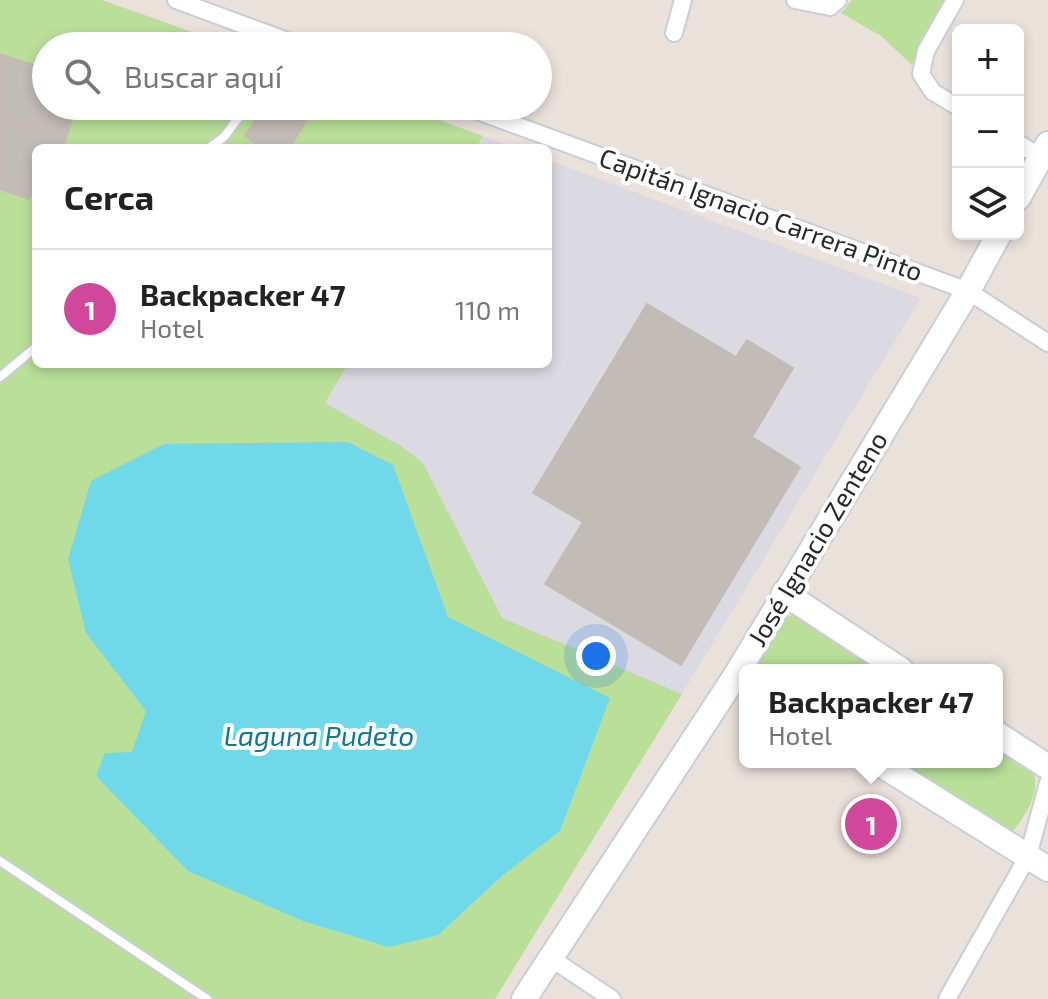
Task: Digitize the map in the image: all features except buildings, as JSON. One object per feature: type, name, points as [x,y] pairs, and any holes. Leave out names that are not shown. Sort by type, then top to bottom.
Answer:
[{"type":"street","points":[[176,0],[261,32]]},
{"type":"street","points":[[674,33],[683,0]]},
{"type":"street","points":[[795,0],[830,7],[838,0]]},
{"type":"street","points":[[952,103],[933,92],[921,74],[926,51],[955,0]]},
{"type":"street","name":"Capitán Ignacio Carrera Pinto","points":[[502,120],[968,291],[1048,343]]},
{"type":"street","points":[[1024,145],[1044,150],[1024,187]]},
{"type":"street","name":"José Ignacio Zenteno","points":[[748,664],[784,593],[968,291],[996,240]]},
{"type":"street","points":[[784,593],[892,664]]},
{"type":"street","name":"José Ignacio Zenteno","points":[[524,999],[549,957],[739,681]]},
{"type":"street","points":[[1003,738],[1048,767]]},
{"type":"street","points":[[887,768],[1038,863]]},
{"type":"street","points":[[947,999],[1038,863],[1048,783]]},
{"type":"street","points":[[549,957],[612,999]]},
{"type":"lane","points":[[214,144],[237,120]]},
{"type":"lane","points":[[0,377],[32,350]]},
{"type":"lane","points":[[0,861],[207,999]]},
{"type":"shaded area","points":[[483,136],[505,144],[478,144]]},
{"type":"shaded area","points":[[552,161],[921,298],[682,694],[478,608],[325,403],[346,368],[552,368]]},
{"type":"green space","points":[[0,0],[102,0],[192,32],[32,32],[32,120],[439,120],[483,136],[478,144],[32,144],[32,368],[346,368],[325,403],[401,446],[423,463],[502,618],[682,694],[495,999],[0,999]]},
{"type":"green space","points":[[852,0],[954,0],[912,65],[881,36],[841,13]]},
{"type":"green space","points":[[802,612],[881,664],[758,664],[787,617]]},
{"type":"green space","points":[[1003,745],[1019,754],[1033,772],[1035,791],[1028,809],[1012,832],[910,768],[1003,768]]},
{"type":"water","name":"Laguna Pudeto","points":[[348,442],[393,465],[448,617],[610,698],[560,831],[503,875],[438,935],[389,947],[303,921],[188,871],[96,776],[105,753],[132,752],[146,711],[86,633],[68,559],[91,481],[164,444]]},
{"type":"place","name":"Backpacker 47","points":[[871,824]]}]
